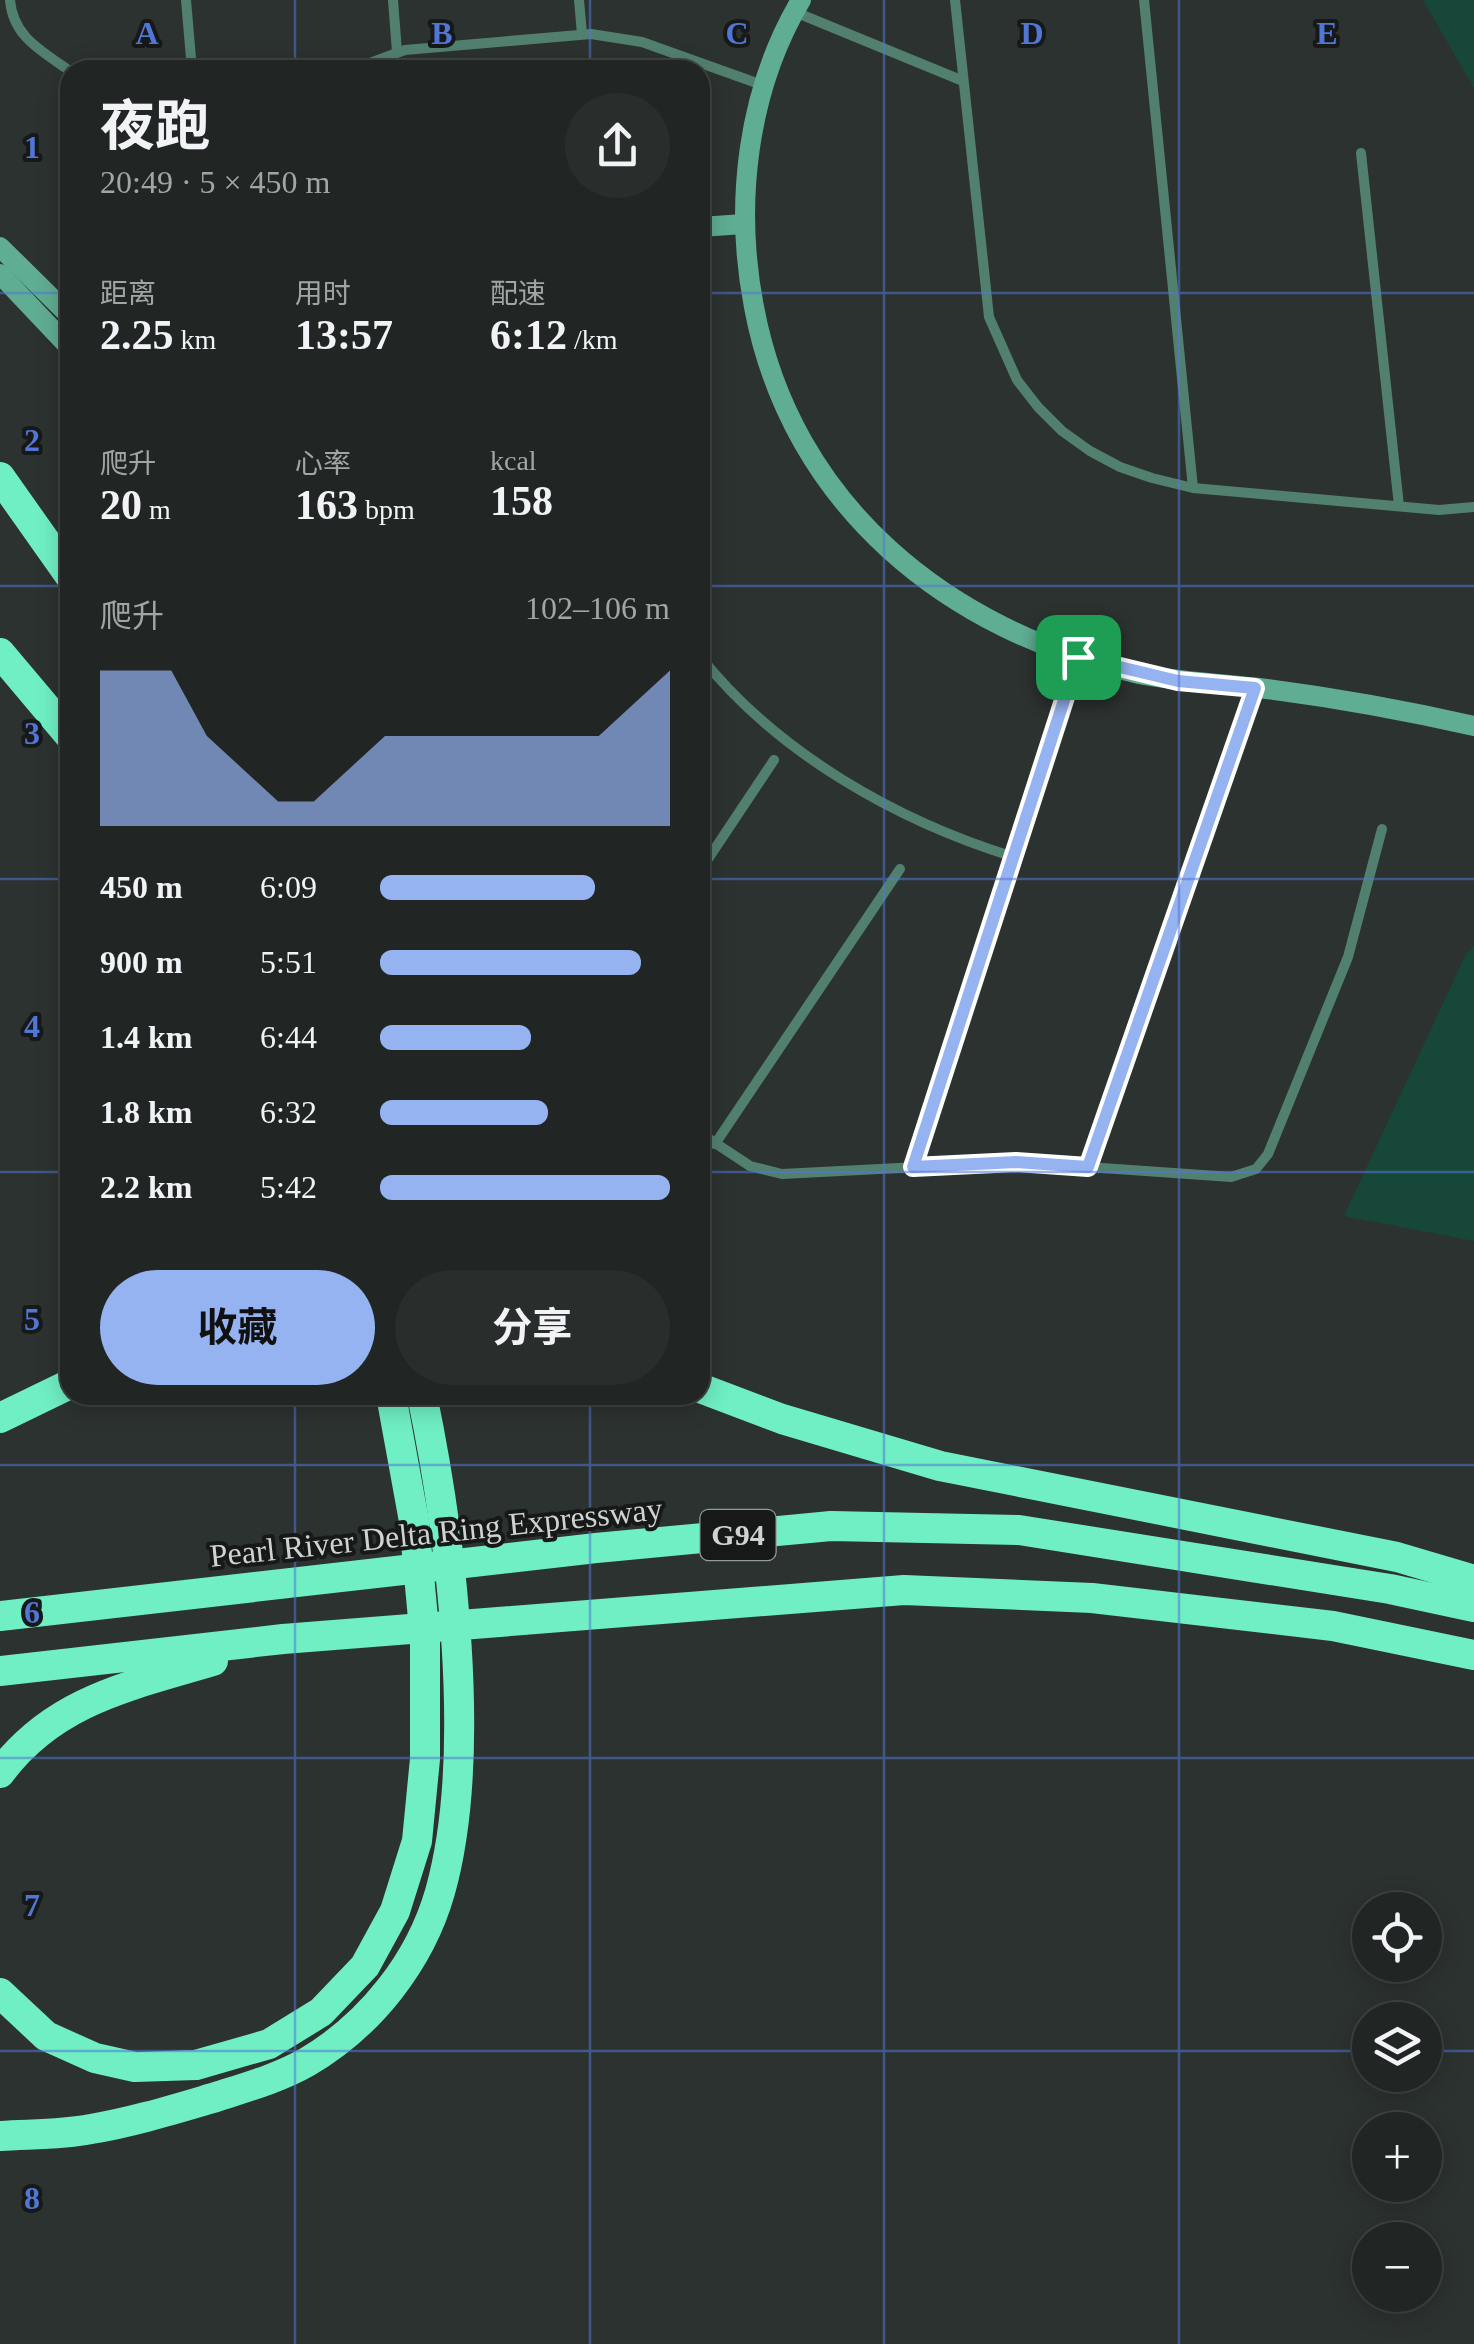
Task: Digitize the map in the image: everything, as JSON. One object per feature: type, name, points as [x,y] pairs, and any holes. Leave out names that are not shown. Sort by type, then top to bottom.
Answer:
[{"type":"highway","points":[[0,478],[60,562]]},
{"type":"highway","points":[[0,653],[60,724]]},
{"type":"highway","points":[[0,1418],[60,1389]]},
{"type":"highway","points":[[710,1392],[782,1420],[940,1466],[1397,1557],[1474,1580]]},
{"type":"highway","points":[[0,1992],[46,2036],[95,2058],[135,2067],[196,2065],[269,2044],[321,2012],[365,1966],[395,1912],[417,1842],[424,1759],[425,1640],[414,1521],[392,1405]]},
{"type":"highway","points":[[0,2136],[88,2130],[166,2112],[268,2080],[306,2062],[338,2041],[391,1988],[427,1928],[448,1859],[458,1762],[451,1602],[424,1405]]},
{"type":"highway","name":"Pearl River Delta Ring Expressway","points":[[0,1616],[596,1548],[831,1526],[1019,1530],[1390,1588],[1474,1607]]},
{"type":"highway","name":"G94","points":[[0,1670],[283,1640],[904,1590],[1092,1598],[1333,1626],[1474,1655]]},
{"type":"highway","points":[[0,1773],[19,1748],[58,1716],[109,1692],[283,1640]]},
{"type":"street","points":[[798,6],[765,86],[747,168],[744,224],[748,278],[758,333],[799,435],[862,524],[945,596],[992,624],[1078,657],[1178,681],[1362,703],[1474,726]]},
{"type":"street","points":[[710,226],[744,224]]},
{"type":"street","points":[[0,247],[60,306]]},
{"type":"street","points":[[0,274],[60,337]]},
{"type":"lane","points":[[10,0],[11,14],[20,33],[60,63]]},
{"type":"lane","points":[[186,0],[191,60]]},
{"type":"lane","points":[[392,0],[397,52]]},
{"type":"lane","points":[[579,0],[582,34]]},
{"type":"lane","points":[[954,0],[989,317],[1018,380],[1062,431],[1120,467],[1193,488],[1439,510],[1474,506]]},
{"type":"lane","points":[[1144,0],[1193,488]]},
{"type":"lane","points":[[798,6],[964,81]]},
{"type":"lane","points":[[377,60],[397,52],[582,34],[642,42],[692,60]]},
{"type":"lane","points":[[710,66],[765,86]]},
{"type":"lane","points":[[1362,153],[1399,506]]},
{"type":"lane","points":[[913,1167],[1078,657]]},
{"type":"lane","points":[[710,666],[766,722],[830,771],[898,811],[1014,857]]},
{"type":"lane","points":[[1088,1167],[1255,688]]},
{"type":"lane","points":[[710,855],[774,760]]},
{"type":"lane","points":[[710,1140],[750,1166],[782,1174],[1016,1162],[1232,1177],[1248,1174],[1264,1162],[1348,957],[1382,829]]},
{"type":"lane","points":[[716,1144],[900,869]]},
{"type":"green space","points":[[1423,0],[1474,0],[1474,88]]},
{"type":"green space","points":[[1474,946],[1474,1241],[1344,1216],[1466,954]]},
{"type":"route","points":[[1078,657],[1178,681],[1255,688],[1088,1167],[1016,1162],[913,1167],[1014,857],[1078,657]]}]
